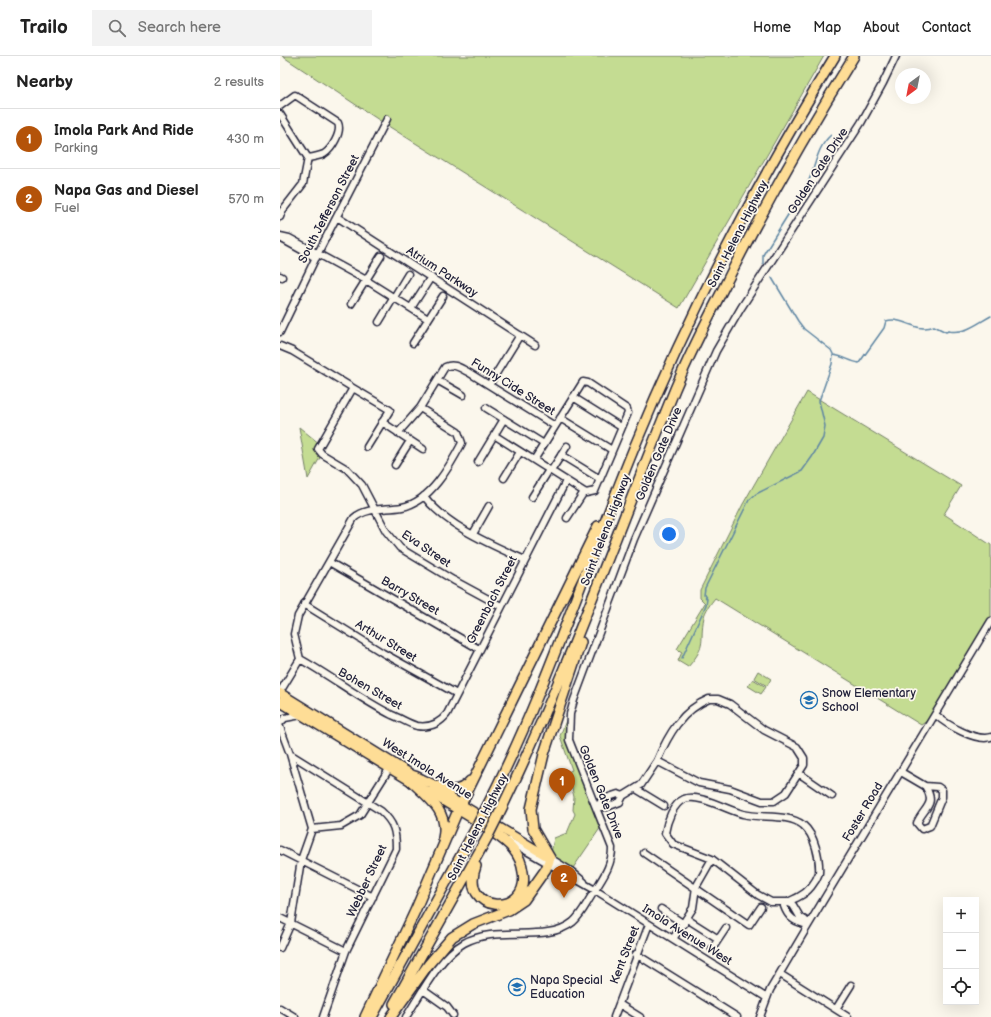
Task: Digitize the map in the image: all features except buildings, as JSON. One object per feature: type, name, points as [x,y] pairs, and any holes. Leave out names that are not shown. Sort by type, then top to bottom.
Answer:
[{"type":"highway","name":"Saint Helena Highway","points":[[372,1017],[480,827],[484,812],[506,768],[545,680],[620,482],[663,380],[714,271],[776,155],[835,56]]},
{"type":"highway","name":"Saint Helena Highway","points":[[386,1017],[496,820],[554,695],[676,387],[743,248],[779,182],[854,56]]},
{"type":"highway","points":[[365,1017],[402,939],[475,775],[620,482]]},
{"type":"highway","points":[[391,1017],[428,965],[452,937],[473,924],[516,906],[524,900],[549,862],[532,824],[531,809],[535,785],[552,727],[631,498]]},
{"type":"highway","points":[[413,779],[447,790],[455,791],[463,788],[475,775]]},
{"type":"highway","points":[[413,779],[439,809],[444,822],[444,834],[440,853]]},
{"type":"highway","points":[[480,827],[513,848],[522,867],[524,878],[522,888],[512,902],[502,905],[484,901],[474,888],[474,871],[488,836]]},
{"type":"main road","name":"West Imola Avenue","points":[[280,692],[413,779],[549,862]]},
{"type":"main road","name":"West Imola Avenue","points":[[280,702],[389,769],[413,779]]},
{"type":"main road","name":"West Imola Avenue","points":[[460,807],[480,827]]},
{"type":"street","name":"Golden Gate Drive","points":[[406,1017],[423,990],[450,953],[464,943],[488,934],[555,931],[572,923],[579,916],[606,873],[612,857],[612,848],[597,807],[572,751],[569,740],[570,714],[634,539],[703,380],[728,330],[861,122],[896,56]]},
{"type":"street","points":[[280,106],[295,95],[338,123],[340,126],[338,136],[326,153],[308,158]]},
{"type":"street","points":[[280,114],[308,158],[303,184],[282,211],[280,217]]},
{"type":"street","name":"South Jefferson Street","points":[[280,332],[317,256],[388,119]]},
{"type":"street","name":"Atrium Parkway","points":[[337,217],[535,345]]},
{"type":"street","points":[[280,237],[289,238],[317,256],[366,280],[428,319]]},
{"type":"street","points":[[351,304],[381,256]]},
{"type":"street","points":[[379,322],[408,274]]},
{"type":"street","points":[[411,308],[431,277]]},
{"type":"street","points":[[413,343],[443,296]]},
{"type":"street","points":[[488,385],[520,335]]},
{"type":"street","points":[[280,346],[292,351],[390,410],[367,447]]},
{"type":"street","name":"Funny Cide Street","points":[[398,433],[420,408],[445,367],[450,365],[457,366],[555,426]]},
{"type":"street","points":[[437,380],[463,395]]},
{"type":"street","points":[[494,435],[586,493],[595,491],[628,413],[624,406],[588,383],[583,382],[534,460]]},
{"type":"street","name":"Eva Street","points":[[353,388],[318,449],[322,454],[347,469],[362,485],[386,531],[400,548],[452,580],[501,606]]},
{"type":"street","points":[[573,397],[621,427]]},
{"type":"street","points":[[280,692],[300,659],[294,634],[298,616],[354,518],[359,514],[375,510],[404,507],[424,496],[445,472],[462,443],[458,432],[420,408]]},
{"type":"street","points":[[486,408],[544,444]]},
{"type":"street","points":[[560,418],[612,450]]},
{"type":"street","points":[[478,462],[504,419]]},
{"type":"street","points":[[382,422],[423,449]]},
{"type":"street","points":[[394,465],[410,441]]},
{"type":"street","points":[[532,496],[566,446]]},
{"type":"street","points":[[504,478],[520,452]]},
{"type":"street","points":[[561,455],[600,479]]},
{"type":"street","name":"Greenbach Street","points":[[434,725],[447,714],[566,481]]},
{"type":"street","points":[[567,518],[584,492]]},
{"type":"street","points":[[424,496],[439,513],[473,534],[525,560]]},
{"type":"street","points":[[473,534],[490,506]]},
{"type":"street","name":"Barry Street","points":[[329,562],[479,649]]},
{"type":"street","name":"Arthur Street","points":[[304,604],[383,652],[457,694]]},
{"type":"street","name":"Foster Road","points":[[760,1017],[767,998],[808,925],[936,715],[991,621]]},
{"type":"street","name":"Bohen Street","points":[[300,659],[371,704],[406,722],[417,726],[434,725]]},
{"type":"street","points":[[597,807],[607,807],[620,802],[623,796],[636,788],[647,777],[657,761],[666,741],[684,716],[696,704],[709,699],[718,699],[730,704],[764,730],[797,747],[804,758],[804,765],[800,774],[786,793],[779,798],[762,801],[730,789],[699,783],[657,761]]},
{"type":"street","points":[[280,723],[285,718],[301,715]]},
{"type":"street","points":[[936,715],[968,734],[984,740],[991,737]]},
{"type":"street","points":[[280,727],[290,754],[312,829],[301,860],[291,923],[280,948]]},
{"type":"street","name":"Webber Street","points":[[290,754],[380,811],[391,820],[396,837],[396,849],[346,951],[323,1017]]},
{"type":"street","points":[[312,829],[332,828],[348,824],[360,815],[389,769]]},
{"type":"street","points":[[900,772],[925,786],[938,787],[942,794],[930,826],[922,829],[917,823],[919,818],[924,815],[930,800],[930,795],[925,786]]},
{"type":"street","points":[[800,774],[832,796]]},
{"type":"street","points":[[636,788],[664,806]]},
{"type":"street","points":[[690,798],[720,805],[744,815],[794,820],[809,830],[814,843],[819,873],[807,891],[800,897],[787,902],[771,902],[762,898],[712,859],[673,844],[665,833],[667,823],[671,814],[683,800],[690,798]]},
{"type":"street","name":"West Imola Avenue","points":[[480,827],[549,862],[595,890]]},
{"type":"street","points":[[280,850],[373,897]]},
{"type":"street","points":[[644,853],[696,887],[749,925],[761,907]]},
{"type":"street","points":[[673,939],[692,908],[696,887],[712,859]]},
{"type":"street","name":"Imola Avenue West","points":[[595,890],[767,998]]},
{"type":"street","points":[[787,902],[793,905],[800,917],[805,920],[808,925]]},
{"type":"street","points":[[787,902],[784,906],[788,916],[800,923],[808,925]]},
{"type":"street","points":[[661,909],[717,938]]},
{"type":"street","points":[[280,918],[346,951]]},
{"type":"street","name":"Kent Street","points":[[614,1017],[636,954],[649,924]]},
{"type":"street","points":[[712,949],[717,938],[726,928]]},
{"type":"street","points":[[636,954],[737,1017]]},
{"type":"street","points":[[780,974],[848,1017]]},
{"type":"street","points":[[836,1009],[851,985]]},
{"type":"street","points":[[423,990],[447,1007],[453,1015]]},
{"type":"street","points":[[619,1004],[640,1017]]},
{"type":"street","points":[[280,1008],[295,1017]]},
{"type":"green space","points":[[282,56],[824,56],[679,308],[385,124]]},
{"type":"green space","points":[[807,392],[961,486],[944,514],[991,545],[991,621],[936,715],[921,725],[715,598],[708,607],[705,615],[701,648],[688,667],[678,661],[682,652],[677,649],[705,603],[700,598],[700,590],[743,504]]},
{"type":"green space","points":[[299,427],[320,444],[322,454],[308,479]]},
{"type":"green space","points":[[758,671],[771,679],[767,686],[754,678]]},
{"type":"green space","points":[[753,679],[766,687],[761,694],[748,686]]},
{"type":"green space","points":[[574,700],[569,740],[603,824],[571,871],[550,858],[554,838],[567,833],[575,814],[573,810],[574,797],[568,772],[572,770],[560,736]]},
{"type":"waterway","points":[[763,264],[763,255],[806,186],[822,146],[831,135]]},
{"type":"waterway","points":[[772,278],[804,329],[831,350],[833,354]]},
{"type":"waterway","points":[[682,658],[706,605],[707,599],[704,595],[705,588],[749,500],[756,494],[802,471],[823,438],[825,426],[819,401],[832,364],[833,355],[859,363],[884,328],[886,321],[899,321],[922,328],[934,326],[946,332],[954,332],[966,330],[991,316]]},
{"type":"place","name":"Snow Elementary School","points":[[809,700]]},
{"type":"place","name":"Imola Park And Ride","points":[[562,801]]},
{"type":"place","name":"Napa Gas and Diesel","points":[[564,898]]},
{"type":"place","name":"Napa Special Education","points":[[517,987]]}]
